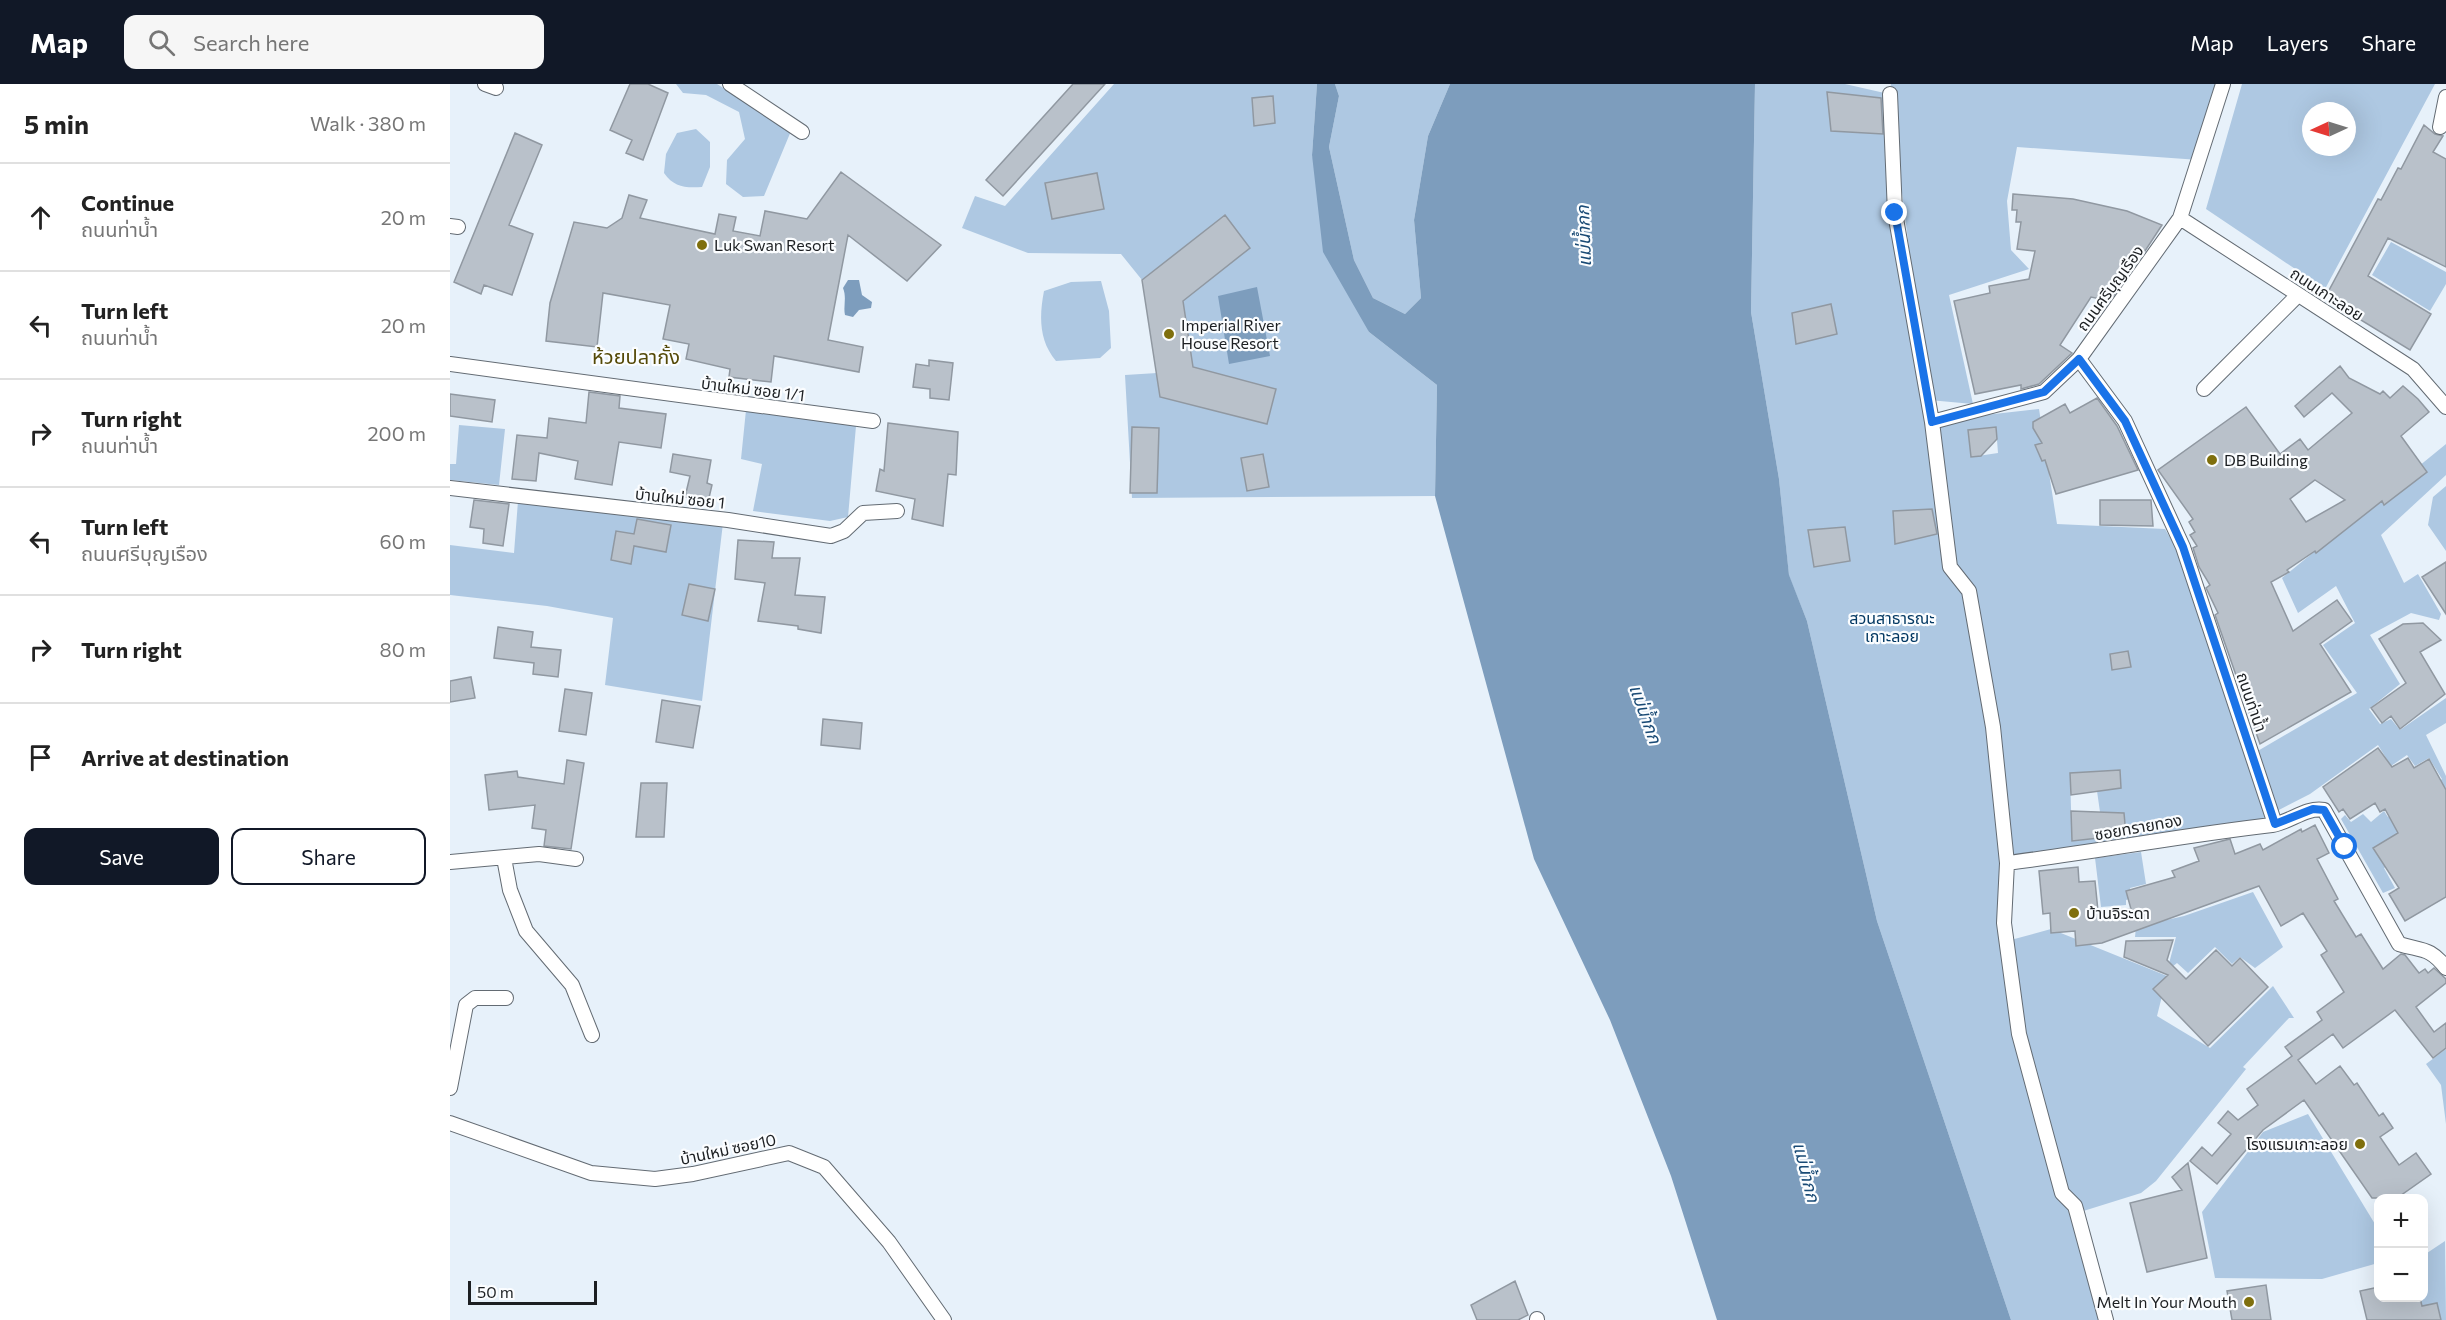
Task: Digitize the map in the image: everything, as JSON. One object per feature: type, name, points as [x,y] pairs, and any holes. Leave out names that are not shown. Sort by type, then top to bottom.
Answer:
[{"type":"street","points":[[730,84],[802,132]]},
{"type":"street","name":"ถนนศรีบุญเรือง","points":[[1932,422],[2044,392],[2079,359],[2180,218],[2223,84]]},
{"type":"street","points":[[1890,94],[1895,213],[1932,422],[1950,567],[1969,591],[1993,727],[2007,863],[2004,923],[2019,1034],[2062,1193],[2077,1213],[2106,1320]]},
{"type":"street","points":[[2440,126],[2446,97]]},
{"type":"street","name":"ถนนเกาะลอย","points":[[2180,218],[2412,369],[2446,407]]},
{"type":"street","points":[[2204,389],[2298,295]]},
{"type":"street","name":"ถนนท่าน้ำ","points":[[2079,359],[2125,421],[2183,547],[2275,824]]},
{"type":"street","name":"บ้านใหม่ ซอย 1/1","points":[[450,364],[873,421]]},
{"type":"street","name":"บ้านใหม่ ซอย 1","points":[[450,488],[728,520],[831,536],[844,531],[863,513],[897,511]]},
{"type":"street","points":[[2275,824],[2313,809],[2324,810],[2399,944],[2424,948],[2437,956],[2446,968]]},
{"type":"street","name":"ซอยทรายทอง","points":[[2007,863],[2119,849],[2240,826],[2275,824]]},
{"type":"street","points":[[450,862],[539,854],[561,855],[576,859]]},
{"type":"street","points":[[504,858],[510,890],[526,931],[572,985],[592,1035]]},
{"type":"street","points":[[450,1088],[466,1005],[475,998],[506,998]]},
{"type":"street","name":"บ้านใหม่ ซอย10","points":[[450,1123],[591,1173],[656,1179],[693,1174],[789,1153],[824,1167],[889,1242],[944,1320]]},
{"type":"green space","points":[[676,84],[717,84],[791,131],[764,196],[743,197],[726,184],[727,160],[745,139],[739,112],[706,95],[683,93]]},
{"type":"green space","points":[[1114,84],[1317,84],[1312,155],[1369,332],[1437,385],[1435,496],[1132,498],[1125,375],[1157,373],[1142,280],[1121,254],[1028,253],[962,228],[975,196],[1005,206]]},
{"type":"green space","points":[[1335,84],[1450,84],[1428,136],[1414,220],[1421,298],[1405,314],[1373,298],[1354,260],[1329,147],[1339,96]]},
{"type":"green space","name":"สวนสาธารณะ เกาะลอย","points":[[1755,84],[1845,84],[1889,94],[1891,84],[2223,84],[2199,160],[2017,147],[2007,201],[2011,250],[2029,269],[1949,295],[1973,404],[1929,400],[1932,421],[2039,409],[2057,524],[2165,529],[2191,573],[2275,824],[2007,863],[2007,941],[2051,929],[2167,976],[2157,1016],[2210,1048],[2273,986],[2294,1018],[2289,1018],[2243,1067],[2246,1069],[2156,1181],[2141,1193],[2077,1213],[2106,1320],[2011,1320],[1877,921],[1807,621],[1789,576],[1779,479],[1751,312]],"holes":[[[1891,106],[1926,382],[1895,213]],[[1996,427],[1998,453],[1971,457],[1968,430]],[[2120,771],[2121,788],[2097,791],[2100,812],[2124,813],[2126,835],[2072,841],[2070,774]]]},
{"type":"green space","points":[[2242,84],[2435,84],[2325,289],[2206,209]]},
{"type":"green space","points":[[696,129],[710,142],[710,167],[702,187],[680,186],[664,173],[666,154],[677,133]]},
{"type":"green space","points":[[2391,242],[2446,272],[2446,284],[2430,311],[2372,275]]},
{"type":"green space","points":[[1101,281],[1109,311],[1111,348],[1100,358],[1056,361],[1043,337],[1041,310],[1044,291],[1071,282]]},
{"type":"green space","points":[[746,410],[856,426],[848,517],[830,521],[753,511],[762,464],[741,459]]},
{"type":"green space","points":[[459,425],[505,429],[499,485],[450,480],[450,464],[456,464]]},
{"type":"green space","points":[[2446,444],[2446,475],[2381,535],[2404,583],[2418,574],[2441,614],[2439,620],[2411,613],[2370,635],[2400,684],[2369,709],[2380,724],[2391,719],[2400,730],[2446,698],[2446,723],[2426,735],[2446,776],[2446,790],[2437,792],[2433,786],[2442,779],[2429,758],[2415,766],[2407,755],[2391,766],[2378,745],[2310,794],[2275,812],[2256,752],[2357,693],[2323,645],[2355,623],[2336,586],[2298,613],[2282,578]]},
{"type":"green space","points":[[2446,486],[2446,551],[2428,525],[2433,497]]},
{"type":"green space","points":[[518,501],[723,523],[702,701],[605,685],[613,618],[547,606],[450,595],[450,545],[514,553]]},
{"type":"green space","points":[[2418,801],[2433,837],[2384,868],[2395,888],[2383,893],[2341,819],[2345,815],[2351,822],[2363,814],[2371,822],[2384,811],[2388,817]]},
{"type":"green space","points":[[2141,852],[2146,884],[2130,888],[2133,898],[2126,900],[2126,905],[2101,907],[2095,858]]},
{"type":"green space","points":[[2253,892],[2283,947],[2255,968],[2240,957],[2232,964],[2215,947],[2188,973],[2177,963],[2167,971],[2176,937],[2135,937],[2136,927],[2184,916]]},
{"type":"green space","points":[[2446,1049],[2446,1124],[2441,1085],[2426,1064]]},
{"type":"green space","points":[[2308,1114],[2374,1222],[2374,1264],[2322,1279],[2215,1278],[2202,1212],[2263,1132]]},
{"type":"green space","points":[[2445,1241],[2446,1320],[2392,1320],[2388,1302],[2428,1302],[2428,1252]]},
{"type":"water","name":"แม่น้ำกก","points":[[1317,84],[1335,84],[1339,96],[1329,147],[1354,260],[1373,298],[1405,314],[1421,298],[1414,220],[1428,136],[1450,84],[1755,84],[1751,312],[1779,479],[1789,575],[1807,621],[1877,921],[2011,1320],[1717,1320],[1671,1176],[1610,1020],[1534,859],[1435,496],[1437,385],[1369,332],[1323,252],[1312,155]]},
{"type":"water","points":[[848,280],[859,280],[862,295],[872,302],[871,308],[859,310],[853,317],[845,315],[843,288]]},
{"type":"water","points":[[1257,287],[1270,356],[1229,364],[1218,296]]},
{"type":"building","points":[[630,84],[648,84],[668,93],[643,160],[626,153],[632,140],[610,130]]},
{"type":"building","points":[[1073,84],[1105,84],[1003,196],[986,180]]},
{"type":"building","points":[[1827,92],[1881,98],[1883,134],[1831,131]]},
{"type":"building","points":[[1273,96],[1275,123],[1254,126],[1252,98]]},
{"type":"building","points":[[2424,125],[2435,134],[2443,136],[2433,152],[2446,159],[2446,267],[2388,238],[2368,276],[2431,314],[2410,350],[2351,314],[2354,308],[2327,294],[2378,199],[2381,200],[2398,168],[2401,169]]},
{"type":"building","points":[[515,133],[542,145],[509,225],[533,234],[512,295],[484,285],[481,294],[454,282]]},
{"type":"building","points":[[841,172],[941,245],[907,281],[848,235],[828,340],[863,347],[859,372],[774,356],[771,382],[729,377],[730,369],[686,359],[689,344],[663,339],[670,305],[603,293],[597,347],[546,341],[550,303],[574,222],[607,228],[622,218],[629,195],[647,200],[640,218],[715,234],[719,214],[736,217],[733,231],[760,236],[765,211],[807,219]]},
{"type":"building","points":[[1097,173],[1104,209],[1052,219],[1045,183]]},
{"type":"building","points":[[2013,194],[2073,199],[2127,211],[2162,225],[2145,251],[2140,248],[2126,272],[2120,270],[2116,292],[2110,301],[2091,297],[2060,345],[2072,353],[2039,384],[2021,389],[2021,385],[1975,394],[1954,301],[1990,293],[1989,286],[2029,279],[2035,251],[2017,249],[2021,222],[2016,222],[2017,210],[2012,210]]},
{"type":"building","name":"Imperial River House Resort","points":[[1225,215],[1250,248],[1183,301],[1193,367],[1276,389],[1267,424],[1160,397],[1142,280]]},
{"type":"building","points":[[1831,304],[1837,334],[1796,344],[1792,313]]},
{"type":"building","points":[[929,360],[953,363],[949,400],[930,398],[930,389],[913,387],[916,364],[929,366]]},
{"type":"building","points":[[2340,366],[2349,378],[2380,394],[2383,391],[2390,398],[2403,386],[2429,412],[2401,436],[2427,472],[2384,505],[2382,501],[2316,553],[2315,551],[2287,570],[2289,572],[2271,582],[2293,631],[2337,600],[2352,621],[2320,644],[2351,692],[2260,744],[2215,615],[2218,613],[2206,588],[2210,585],[2199,567],[2193,548],[2197,546],[2190,535],[2195,532],[2189,522],[2193,519],[2158,470],[2246,407],[2280,454],[2300,439],[2308,450],[2352,413],[2332,393],[2304,417],[2295,406]],"holes":[[[2315,480],[2345,500],[2306,522],[2290,499]]]},
{"type":"building","points":[[589,392],[620,396],[619,408],[666,414],[661,448],[619,442],[612,485],[575,479],[578,461],[539,453],[536,481],[512,479],[517,435],[547,438],[549,418],[586,423]]},
{"type":"building","points":[[450,394],[495,400],[492,422],[450,416]]},
{"type":"building","points":[[2097,398],[2117,426],[2138,470],[2056,494],[2045,460],[2042,461],[2035,445],[2042,443],[2033,428],[2033,422],[2065,404],[2070,413]]},
{"type":"building","points":[[888,423],[958,432],[956,475],[948,474],[943,526],[912,519],[915,499],[876,491],[880,469],[884,471]]},
{"type":"building","points":[[1132,427],[1159,428],[1157,493],[1130,493]]},
{"type":"building","points":[[1996,427],[1997,439],[1981,456],[1971,457],[1968,430]]},
{"type":"building","points":[[673,454],[711,460],[707,483],[712,485],[708,502],[685,497],[690,476],[670,472]]},
{"type":"building","points":[[1263,454],[1269,487],[1247,491],[1241,458]]},
{"type":"building","points":[[474,500],[509,504],[503,546],[483,543],[484,529],[470,527]]},
{"type":"building","points":[[2100,500],[2151,500],[2153,526],[2100,525]]},
{"type":"building","points":[[1932,509],[1937,534],[1895,544],[1893,511]]},
{"type":"building","points":[[637,519],[671,525],[666,552],[634,546],[631,564],[611,560],[616,531],[634,534]]},
{"type":"building","points":[[1845,527],[1850,561],[1814,567],[1808,530]]},
{"type":"building","points":[[738,540],[774,542],[772,558],[800,558],[795,595],[825,597],[821,633],[798,629],[798,626],[758,621],[765,583],[735,579]]},
{"type":"building","points":[[2446,562],[2446,614],[2422,577]]},
{"type":"building","points":[[689,584],[715,589],[708,621],[682,615]]},
{"type":"building","points":[[2423,623],[2441,640],[2420,652],[2445,694],[2400,729],[2391,716],[2382,723],[2371,708],[2406,683],[2379,639],[2403,624]]},
{"type":"building","points":[[498,627],[533,632],[531,647],[561,650],[558,677],[533,674],[534,663],[494,658]]},
{"type":"building","points":[[2128,651],[2131,667],[2112,670],[2110,654]]},
{"type":"building","points":[[471,677],[475,698],[450,702],[450,681]]},
{"type":"building","points":[[565,689],[592,693],[586,735],[559,731]]},
{"type":"building","points":[[662,700],[700,706],[693,748],[656,742]]},
{"type":"building","points":[[823,719],[862,723],[860,749],[821,745]]},
{"type":"building","points":[[2378,748],[2392,767],[2408,758],[2414,768],[2429,759],[2446,790],[2446,897],[2405,921],[2389,894],[2399,888],[2373,848],[2398,833],[2385,809],[2380,812],[2375,803],[2350,819],[2343,809],[2339,812],[2323,787]]},
{"type":"building","points":[[567,760],[584,763],[571,849],[544,846],[546,830],[532,828],[535,805],[489,810],[485,775],[517,771],[518,777],[564,784]]},
{"type":"building","points":[[2120,770],[2121,788],[2071,795],[2070,773]]},
{"type":"building","points":[[641,783],[667,783],[664,837],[636,837]]},
{"type":"building","points":[[2071,811],[2124,813],[2126,835],[2072,841]]},
{"type":"building","points":[[2315,825],[2329,853],[2317,859],[2338,899],[2334,901],[2356,937],[2361,934],[2383,969],[2401,954],[2405,955],[2419,973],[2425,969],[2428,973],[2434,968],[2446,979],[2446,983],[2416,1007],[2434,1032],[2446,1023],[2446,1048],[2433,1058],[2395,1010],[2343,1048],[2333,1034],[2298,1060],[2316,1084],[2340,1066],[2354,1085],[2357,1083],[2379,1116],[2383,1113],[2393,1128],[2380,1137],[2399,1165],[2416,1153],[2431,1174],[2403,1194],[2374,1194],[2372,1198],[2304,1100],[2263,1130],[2217,1184],[2190,1161],[2202,1147],[2212,1156],[2231,1134],[2218,1123],[2228,1111],[2238,1120],[2258,1105],[2247,1089],[2292,1056],[2285,1047],[2322,1020],[2317,1012],[2344,992],[2321,955],[2327,951],[2303,913],[2281,926],[2259,886],[2102,943],[2076,946],[2075,931],[2051,933],[2050,913],[2043,914],[2039,871],[2078,867],[2079,882],[2095,881],[2098,911],[2131,909],[2126,891],[2175,877],[2172,871],[2199,861],[2194,848],[2230,839],[2235,854],[2260,844],[2263,850],[2301,829],[2302,832]]},
{"type":"building","points":[[2173,940],[2167,960],[2186,979],[2216,950],[2232,966],[2240,958],[2268,987],[2208,1046],[2153,989],[2168,975],[2124,957],[2126,941]]},
{"type":"building","points":[[2188,1163],[2207,1258],[2147,1272],[2130,1203],[2182,1190],[2172,1177]]},
{"type":"building","points":[[1515,1281],[1528,1315],[1518,1320],[1477,1320],[1471,1305]]},
{"type":"building","name":"Melt In Your Mouth","points":[[2266,1285],[2271,1320],[2232,1320],[2227,1291]]},
{"type":"building","points":[[2374,1288],[2374,1302],[2421,1302],[2422,1306],[2437,1303],[2441,1320],[2367,1320],[2360,1291]]},
{"type":"place","name":"Luk Swan Resort","points":[[702,245]]},
{"type":"place","name":"Imperial River House Resort","points":[[1169,334]]},
{"type":"place","name":"DB Building","points":[[2212,460]]},
{"type":"place","name":"บ้านจิระดา","points":[[2074,913]]},
{"type":"place","name":"โรงแรมเกาะลอย","points":[[2360,1144]]},
{"type":"place","name":"Melt In Your Mouth","points":[[2249,1302]]},
{"type":"district","name":"ห้วยปลากั้ง","points":[[636,357]]},
{"type":"route","points":[[1895,213],[1932,422],[2044,392],[2079,359],[2125,421],[2183,547],[2275,824],[2313,809],[2324,810],[2345,847]]}]
